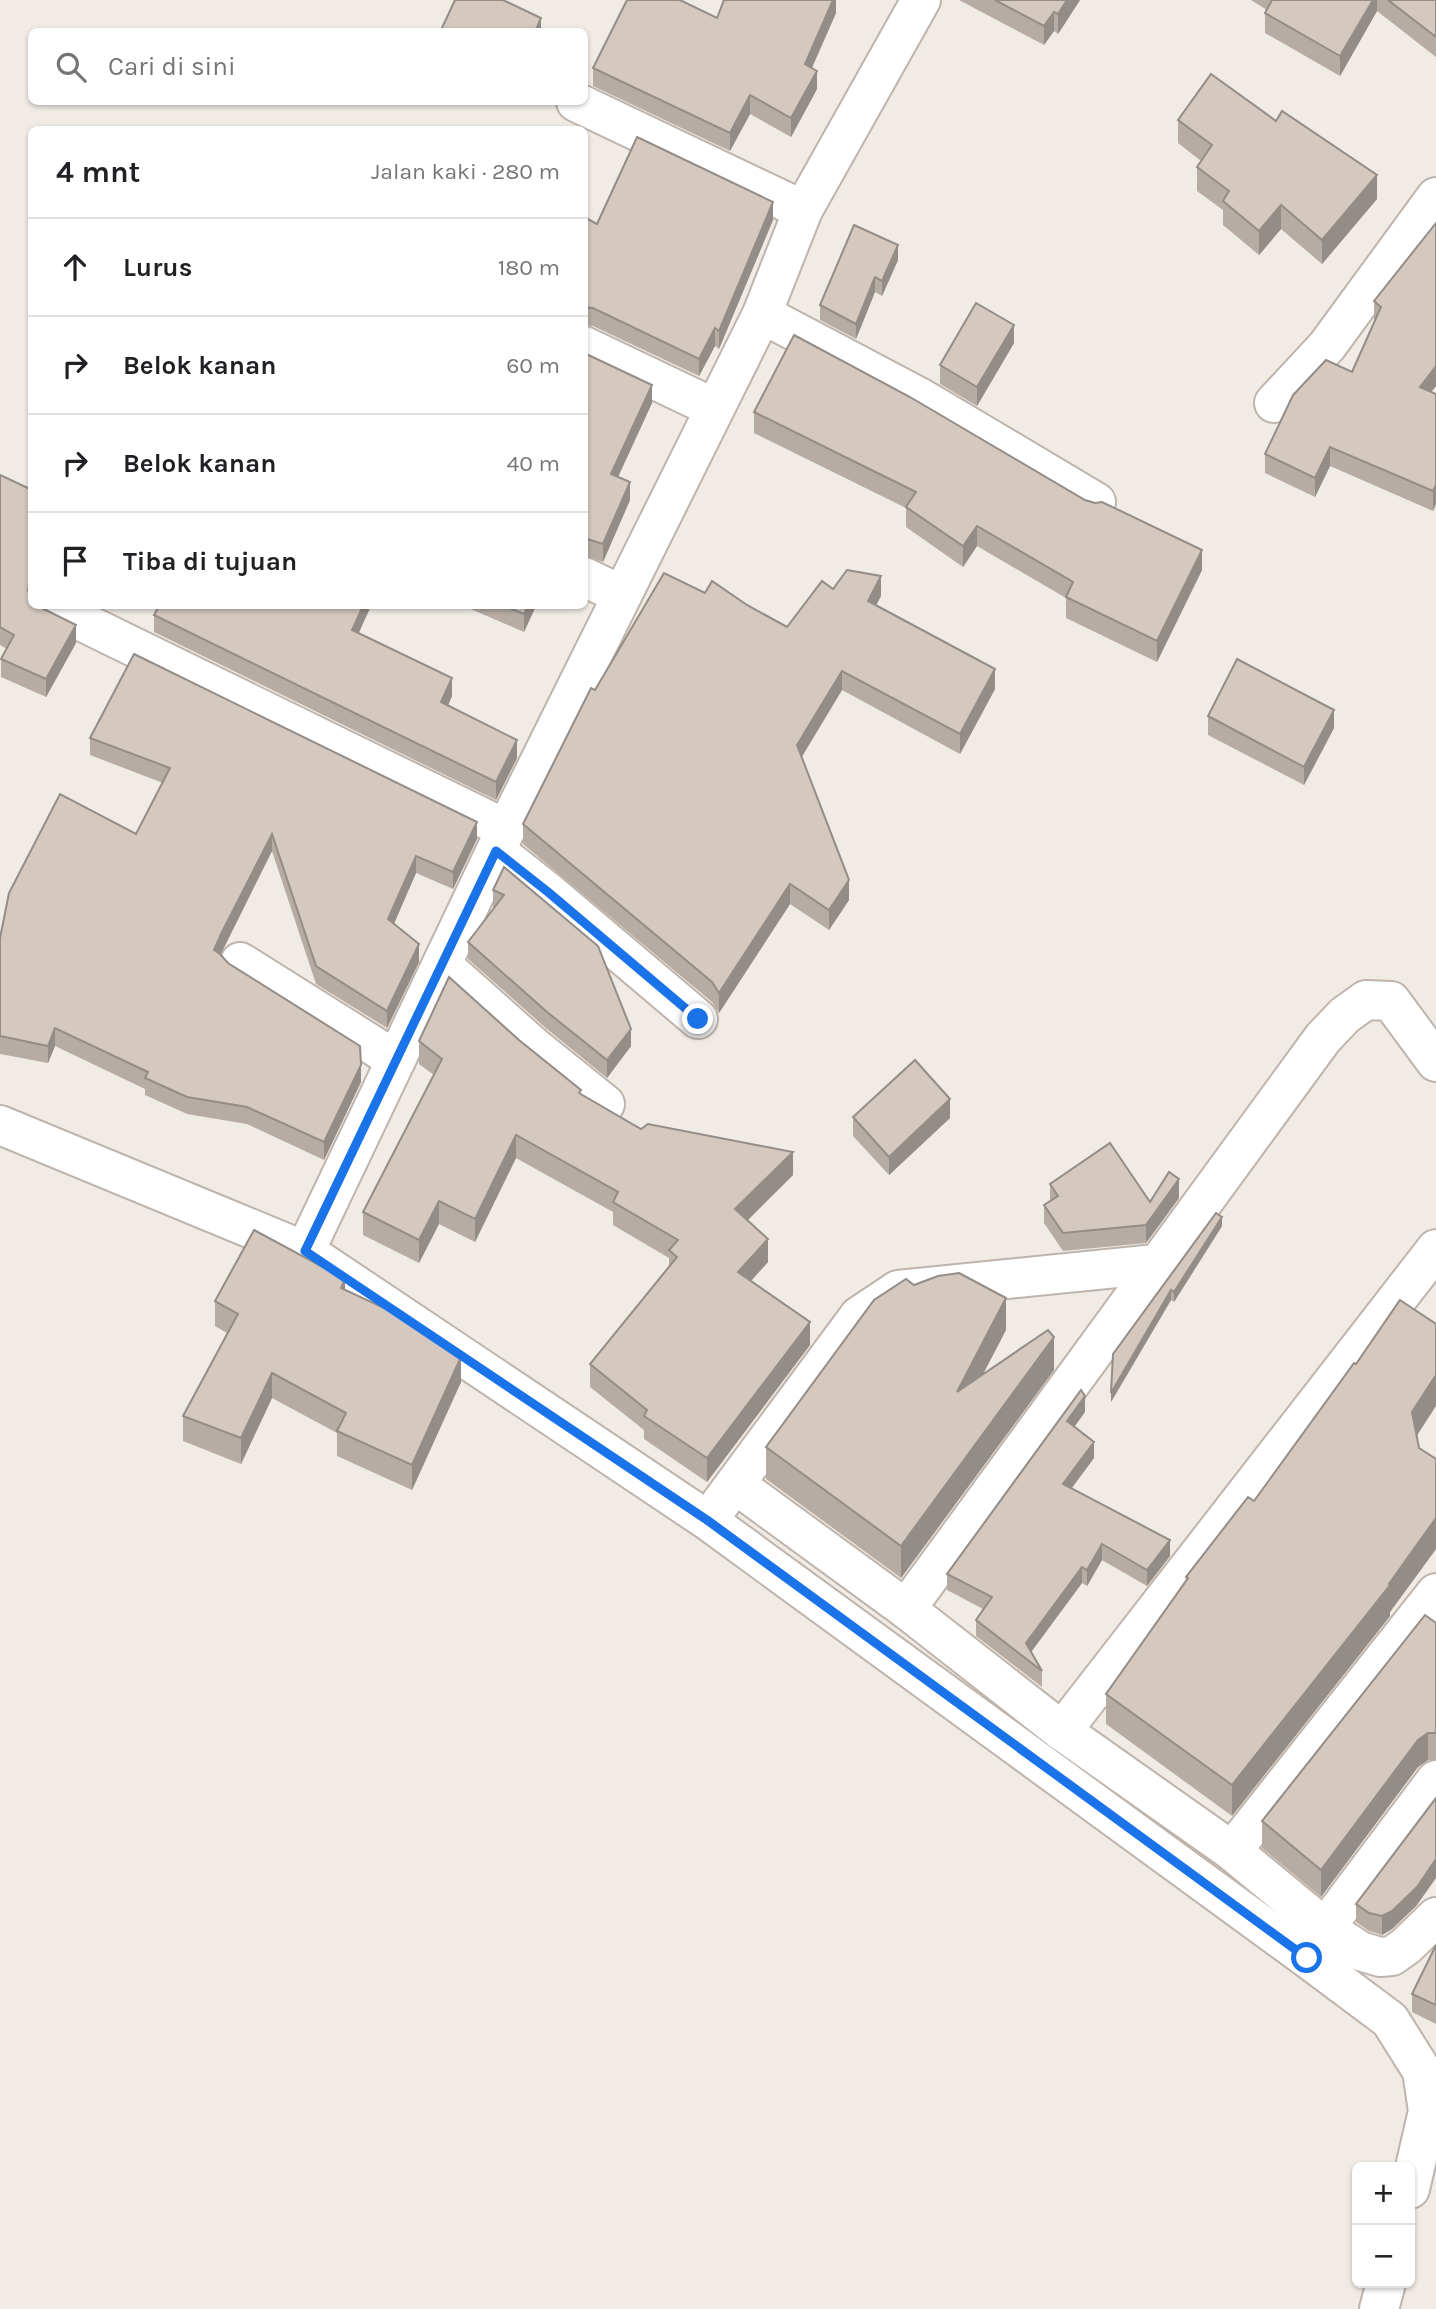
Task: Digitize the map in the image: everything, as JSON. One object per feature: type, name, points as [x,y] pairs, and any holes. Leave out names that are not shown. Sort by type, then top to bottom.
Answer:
[{"type":"street","points":[[305,1251],[501,840],[762,314],[803,210],[920,0]]},
{"type":"street","points":[[582,105],[803,210]]},
{"type":"street","points":[[1274,403],[1327,346],[1436,197]]},
{"type":"street","points":[[762,314],[922,398],[1096,502]]},
{"type":"street","points":[[588,348],[714,408]]},
{"type":"street","points":[[588,579],[622,595]]},
{"type":"street","points":[[56,609],[501,840],[548,892],[698,1019]]},
{"type":"street","points":[[240,962],[396,1060]]},
{"type":"street","points":[[442,965],[533,1046],[605,1104]]},
{"type":"street","points":[[906,1609],[1323,1038],[1345,1015],[1366,1000],[1391,1002],[1436,1062]]},
{"type":"street","points":[[0,1125],[305,1251],[707,1520],[1307,1958],[1390,2021],[1422,2071],[1428,2111],[1415,2167]]},
{"type":"street","points":[[1062,1731],[1436,1249]]},
{"type":"street","points":[[707,1520],[859,1316],[898,1290],[1156,1264]]},
{"type":"street","points":[[735,1484],[906,1609],[1062,1731],[1232,1851],[1325,1928],[1360,1951],[1380,1957],[1392,1956],[1436,1917]]},
{"type":"street","points":[[1232,1851],[1436,1593]]},
{"type":"street","points":[[1325,1928],[1436,1780]]},
{"type":"street","points":[[1379,2309],[1385,2288]]},
{"type":"building","points":[[455,0],[503,0],[541,18],[537,28],[442,28]]},
{"type":"building","points":[[627,0],[680,0],[717,18],[724,0],[833,0],[805,64],[817,71],[791,118],[750,95],[730,133],[593,68]]},
{"type":"building","points":[[995,0],[1067,0],[1058,14],[1054,12],[1044,26]]},
{"type":"building","points":[[1272,0],[1373,0],[1340,56],[1265,13]]},
{"type":"building","points":[[1388,0],[1436,0],[1436,37]]},
{"type":"building","points":[[1211,74],[1276,121],[1282,111],[1377,175],[1322,240],[1281,205],[1259,231],[1223,201],[1229,191],[1197,167],[1212,145],[1178,120]]},
{"type":"building","points":[[637,137],[773,202],[719,331],[715,328],[699,359],[588,307],[588,219],[597,224]]},
{"type":"building","points":[[1436,223],[1436,366],[1420,387],[1436,394],[1436,485],[1433,491],[1330,447],[1315,478],[1265,454],[1293,395],[1326,360],[1352,372],[1381,307],[1374,301]]},
{"type":"building","points":[[854,225],[898,245],[882,281],[875,277],[856,324],[820,305]]},
{"type":"building","points":[[976,303],[1014,325],[977,387],[940,365]]},
{"type":"building","points":[[794,335],[910,397],[1085,500],[1102,502],[1202,550],[1157,641],[1066,597],[1073,582],[977,526],[963,546],[906,507],[916,492],[754,412]]},
{"type":"building","points":[[588,355],[652,385],[611,474],[630,482],[603,544],[588,539]]},
{"type":"building","points":[[0,475],[28,488],[28,609],[44,609],[76,625],[46,679],[1,659],[14,635],[0,627]]},
{"type":"building","points":[[847,570],[881,576],[868,601],[995,669],[960,734],[842,671],[797,745],[849,880],[829,910],[790,884],[719,993],[712,982],[523,824],[591,688],[595,690],[664,573],[705,593],[712,581],[747,605],[787,627],[822,581],[833,589]]},
{"type":"building","points":[[157,609],[362,609],[352,630],[452,678],[441,702],[517,740],[496,782],[154,615]]},
{"type":"building","points":[[512,609],[526,609],[524,614]]},
{"type":"building","points":[[134,654],[477,822],[453,872],[416,856],[388,919],[419,944],[387,1011],[316,966],[272,834],[221,934],[214,950],[228,963],[360,1046],[361,1065],[324,1142],[247,1107],[187,1097],[145,1078],[148,1072],[55,1028],[48,1046],[0,1036],[0,938],[9,893],[60,794],[136,834],[170,768],[90,738]]},
{"type":"building","points":[[1237,659],[1334,710],[1304,767],[1208,716]]},
{"type":"building","points":[[504,867],[598,946],[631,1029],[607,1060],[547,1012],[468,942],[504,895],[493,890]]},
{"type":"building","points":[[449,977],[519,1040],[581,1090],[579,1093],[641,1129],[648,1124],[793,1152],[735,1209],[768,1239],[738,1272],[810,1322],[707,1458],[644,1416],[647,1410],[590,1364],[677,1257],[669,1250],[678,1240],[613,1202],[618,1192],[516,1135],[475,1219],[439,1201],[419,1240],[363,1212],[442,1059],[419,1041]]},
{"type":"building","points":[[915,1060],[950,1099],[889,1157],[853,1117]]},
{"type":"building","points":[[1110,1143],[1150,1202],[1169,1172],[1179,1179],[1146,1225],[1063,1233],[1044,1205],[1058,1196],[1050,1184]]},
{"type":"building","points":[[1216,1213],[1222,1217],[1174,1292],[1171,1290],[1111,1393],[1113,1354]]},
{"type":"building","points":[[254,1230],[345,1279],[341,1288],[395,1313],[461,1357],[412,1465],[337,1431],[346,1413],[272,1373],[241,1438],[183,1416],[238,1314],[215,1301]]},
{"type":"building","points":[[959,1273],[1006,1298],[957,1392],[1048,1330],[1054,1337],[901,1546],[766,1447],[874,1300],[906,1279],[914,1285],[938,1276]]},
{"type":"building","points":[[1400,1300],[1436,1324],[1436,1375],[1412,1412],[1419,1448],[1436,1459],[1436,1518],[1390,1585],[1232,1785],[1106,1694],[1188,1578],[1186,1577],[1248,1497],[1254,1501]]},
{"type":"building","points":[[1081,1390],[1085,1396],[1067,1421],[1094,1442],[1063,1484],[1170,1540],[1147,1570],[1102,1544],[1087,1570],[1082,1567],[1026,1643],[1042,1671],[976,1620],[992,1597],[947,1574]]},
{"type":"building","points":[[1425,1615],[1436,1623],[1436,1733],[1428,1733],[1418,1740],[1321,1870],[1262,1821]]},
{"type":"building","points":[[1436,1798],[1436,1859],[1417,1887],[1392,1911],[1382,1916],[1369,1913],[1356,1904]]},
{"type":"building","points":[[1436,1945],[1436,2005],[1412,1994]]},
{"type":"route","points":[[698,1019],[496,851],[305,1251],[707,1520],[1307,1958]]}]
